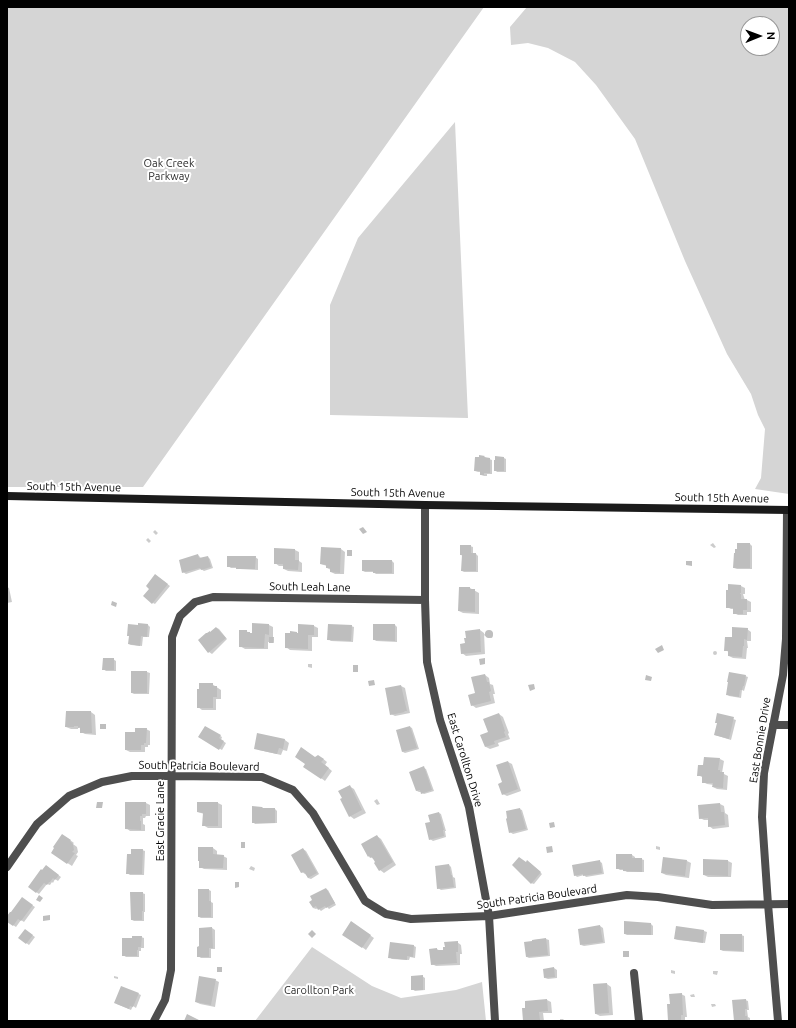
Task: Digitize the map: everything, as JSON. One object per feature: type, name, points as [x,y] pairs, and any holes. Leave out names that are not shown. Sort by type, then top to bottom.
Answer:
[{"type":"street","name":"South 15th Avenue","points":[[7,496],[425,505],[788,510]]},
{"type":"street","name":"East Carollton Drive","points":[[425,505],[425,600],[427,662],[440,720],[469,807],[488,916],[495,1021]]},
{"type":"street","name":"East Bonnie Drive","points":[[778,1021],[762,817],[764,772],[783,675],[786,639],[788,510]]},
{"type":"street","name":"South Leah Lane","points":[[195,602],[213,597],[425,600]]},
{"type":"street","name":"East Gracie Lane","points":[[154,1021],[165,1000],[171,970],[172,637],[180,616],[195,602]]},
{"type":"street","points":[[773,724],[789,725]]},
{"type":"street","name":"South Patricia Boulevard","points":[[7,866],[37,824],[69,796],[102,782],[132,776],[262,777],[293,790],[312,813],[365,901],[386,914],[411,918],[488,916],[627,896],[658,897],[712,905],[789,904]]},
{"type":"street","points":[[634,973],[639,1021]]},
{"type":"green space","name":"Oak Creek Parkway","points":[[7,7],[484,7],[143,487],[7,487]]},
{"type":"green space","points":[[527,7],[789,7],[789,494],[755,489],[761,478],[765,429],[758,415],[751,394],[727,354],[685,261],[635,139],[596,85],[575,62],[548,48],[528,43],[511,45],[510,27]]},
{"type":"green space","points":[[455,122],[468,418],[330,415],[330,305],[358,238]]},
{"type":"green space","name":"Carollton Park","points":[[312,947],[372,986],[401,998],[456,990],[482,982],[486,1021],[255,1021]]},
{"type":"building","points":[[479,455],[490,458],[490,473],[480,475],[480,471],[474,471],[475,457],[479,457]]},
{"type":"building","points":[[495,456],[504,457],[504,471],[494,471]]},
{"type":"building","points":[[363,527],[367,532],[363,534],[359,529]]},
{"type":"building","points":[[737,543],[750,543],[750,568],[733,568],[734,553],[735,549],[737,549]]},
{"type":"building","points":[[460,545],[471,545],[471,553],[476,553],[476,571],[461,571],[462,555],[460,555]]},
{"type":"building","points":[[321,547],[341,548],[340,573],[330,572],[330,568],[326,568],[326,565],[320,564]]},
{"type":"building","points":[[274,548],[295,549],[295,560],[299,560],[298,570],[283,569],[283,564],[274,564]]},
{"type":"building","points":[[347,550],[352,550],[352,556],[347,556]]},
{"type":"building","points":[[198,554],[199,558],[208,556],[211,567],[201,570],[200,568],[182,573],[179,560]]},
{"type":"building","points":[[227,556],[256,556],[255,569],[236,569],[236,567],[227,567]]},
{"type":"building","points":[[362,560],[392,560],[392,573],[373,573],[373,571],[362,571]]},
{"type":"building","points":[[686,561],[692,561],[692,566],[686,565]]},
{"type":"building","points":[[155,574],[168,584],[152,604],[143,596],[149,589],[146,586]]},
{"type":"building","points":[[728,584],[741,585],[741,599],[747,599],[747,610],[743,610],[743,614],[733,614],[733,608],[726,608],[726,590],[728,590]]},
{"type":"building","points":[[459,587],[470,587],[470,589],[475,589],[475,612],[458,611]]},
{"type":"building","points":[[112,601],[117,603],[116,607],[111,605]]},
{"type":"building","points":[[138,623],[148,624],[147,637],[141,636],[140,646],[128,644],[128,624],[138,625]]},
{"type":"building","points":[[252,623],[269,624],[269,635],[265,634],[264,648],[239,647],[239,630],[247,630],[247,632],[252,633]]},
{"type":"building","points":[[298,624],[314,625],[314,635],[308,635],[308,649],[285,648],[285,633],[290,633],[290,631],[298,633]]},
{"type":"building","points":[[328,624],[352,625],[351,641],[327,640]]},
{"type":"building","points":[[373,624],[395,624],[395,641],[373,640]]},
{"type":"building","points":[[216,627],[226,638],[208,653],[198,640]]},
{"type":"building","points":[[732,627],[748,628],[747,640],[744,639],[742,657],[728,656],[728,651],[724,651],[725,637],[732,637]]},
{"type":"building","points":[[480,629],[481,652],[461,654],[460,644],[465,643],[465,631]]},
{"type":"building","points":[[487,630],[491,630],[493,634],[491,638],[487,638],[485,636],[485,632]]},
{"type":"building","points":[[269,637],[274,637],[273,643],[269,643]]},
{"type":"building","points":[[662,645],[664,650],[658,653],[655,649]]},
{"type":"building","points":[[103,658],[114,658],[114,670],[102,670]]},
{"type":"building","points":[[485,658],[485,664],[480,665],[479,659]]},
{"type":"building","points":[[353,665],[358,665],[358,672],[353,672]]},
{"type":"building","points":[[131,671],[147,671],[147,693],[131,693]]},
{"type":"building","points":[[729,672],[746,675],[744,686],[742,690],[740,690],[739,697],[726,695]]},
{"type":"building","points":[[485,674],[491,691],[489,692],[491,701],[471,706],[468,695],[475,693],[471,677]]},
{"type":"building","points":[[646,675],[652,677],[651,681],[645,680]]},
{"type":"building","points":[[374,680],[375,685],[369,686],[368,681]]},
{"type":"building","points":[[199,683],[213,683],[213,686],[217,686],[217,697],[213,697],[213,708],[197,708],[197,689],[199,689]]},
{"type":"building","points":[[534,684],[535,689],[530,691],[528,685]]},
{"type":"building","points":[[401,685],[407,711],[390,715],[385,688]]},
{"type":"building","points":[[66,711],[91,711],[92,733],[80,733],[80,727],[78,728],[78,726],[65,727]]},
{"type":"building","points":[[499,713],[506,737],[494,741],[495,744],[485,747],[480,735],[488,732],[483,719]]},
{"type":"building","points":[[717,713],[734,717],[729,739],[714,735],[717,723],[715,723]]},
{"type":"building","points":[[100,724],[106,724],[106,729],[100,729]]},
{"type":"building","points":[[205,726],[221,735],[219,738],[224,741],[219,750],[198,737]]},
{"type":"building","points":[[410,726],[417,748],[402,752],[396,730]]},
{"type":"building","points":[[135,728],[147,728],[146,743],[141,745],[141,750],[125,750],[125,732],[135,732]]},
{"type":"building","points":[[257,733],[285,739],[283,749],[279,748],[277,754],[254,749]]},
{"type":"building","points":[[301,747],[315,757],[318,755],[324,759],[321,762],[329,768],[321,779],[303,767],[305,764],[295,757]]},
{"type":"building","points":[[704,757],[720,758],[718,770],[720,770],[720,772],[724,772],[723,788],[712,787],[713,783],[702,783],[702,776],[697,776],[698,765],[703,765]]},
{"type":"building","points":[[508,761],[518,789],[502,795],[498,784],[502,782],[496,765]]},
{"type":"building","points":[[424,766],[432,790],[421,794],[420,790],[416,791],[409,772]]},
{"type":"building","points":[[350,785],[362,810],[349,817],[340,799],[342,798],[338,791]]},
{"type":"building","points":[[97,802],[103,802],[102,808],[96,808]]},
{"type":"building","points":[[125,802],[146,802],[146,814],[142,814],[142,816],[140,816],[141,830],[125,829]]},
{"type":"building","points":[[197,802],[218,802],[218,826],[202,826],[203,813],[197,812]]},
{"type":"building","points":[[720,803],[721,812],[724,812],[725,825],[708,827],[708,818],[699,819],[698,805]]},
{"type":"building","points":[[252,806],[275,808],[275,823],[252,823]]},
{"type":"building","points":[[520,808],[526,829],[509,833],[506,811]]},
{"type":"building","points":[[439,812],[444,830],[444,836],[429,840],[425,823],[430,822],[428,815]]},
{"type":"building","points":[[554,822],[555,827],[550,828],[549,823]]},
{"type":"building","points":[[62,834],[71,840],[70,841],[73,844],[74,850],[72,852],[75,853],[67,864],[51,853],[54,848],[53,847]]},
{"type":"building","points":[[377,835],[393,862],[379,871],[372,857],[368,857],[361,844]]},
{"type":"building","points":[[241,842],[245,842],[245,848],[241,848]]},
{"type":"building","points":[[552,846],[553,852],[547,853],[546,847]]},
{"type":"building","points":[[198,847],[213,847],[213,854],[224,855],[223,868],[199,868]]},
{"type":"building","points":[[303,848],[317,873],[308,878],[304,872],[301,873],[291,855]]},
{"type":"building","points":[[131,849],[143,849],[142,874],[126,874],[127,854],[131,854]]},
{"type":"building","points":[[616,854],[632,854],[632,858],[642,858],[642,872],[616,869]]},
{"type":"building","points":[[519,857],[526,862],[527,860],[541,872],[531,884],[512,865]]},
{"type":"building","points":[[663,857],[687,860],[685,876],[661,873]]},
{"type":"building","points":[[703,859],[728,860],[728,876],[703,875]]},
{"type":"building","points":[[600,860],[602,873],[574,876],[572,865]]},
{"type":"building","points":[[449,864],[454,887],[437,889],[435,866]]},
{"type":"building","points":[[46,865],[59,875],[55,880],[53,878],[47,885],[44,883],[36,893],[28,887],[41,869],[42,870]]},
{"type":"building","points":[[235,882],[239,882],[239,887],[235,888]]},
{"type":"building","points":[[326,888],[335,903],[318,910],[316,906],[313,908],[309,902],[312,900],[310,896]]},
{"type":"building","points":[[198,889],[209,889],[211,917],[198,917]]},
{"type":"building","points":[[130,892],[143,892],[142,920],[131,920]]},
{"type":"building","points":[[39,895],[43,898],[40,902],[36,900]]},
{"type":"building","points":[[22,897],[33,905],[21,921],[18,919],[13,926],[7,922],[7,916]]},
{"type":"building","points":[[50,915],[50,920],[43,921],[43,916]]},
{"type":"building","points":[[351,921],[371,935],[362,948],[342,935]]},
{"type":"building","points":[[624,921],[651,923],[651,935],[624,934]]},
{"type":"building","points":[[600,925],[603,942],[580,945],[578,929]]},
{"type":"building","points":[[676,926],[704,930],[703,943],[674,939]]},
{"type":"building","points":[[212,927],[213,948],[209,948],[209,957],[197,957],[197,947],[199,946],[199,928]]},
{"type":"building","points":[[25,929],[33,935],[26,944],[18,938]]},
{"type":"building","points":[[312,930],[316,934],[312,938],[308,934]]},
{"type":"building","points":[[720,934],[742,934],[742,951],[720,950]]},
{"type":"building","points":[[132,936],[142,936],[141,947],[138,947],[137,956],[122,956],[122,938],[132,938]]},
{"type":"building","points":[[546,938],[548,955],[526,957],[524,942]]},
{"type":"building","points":[[458,941],[458,952],[456,952],[457,963],[431,965],[429,949],[437,948],[437,950],[443,950],[443,947],[445,947],[444,942]]},
{"type":"building","points":[[390,942],[414,945],[413,957],[407,956],[407,960],[388,958]]},
{"type":"building","points":[[623,951],[629,951],[629,957],[623,957]]},
{"type":"building","points":[[217,967],[222,967],[222,972],[217,972]]},
{"type":"building","points":[[554,967],[555,977],[544,978],[543,969]]},
{"type":"building","points":[[423,975],[423,990],[411,990],[411,976]]},
{"type":"building","points":[[199,976],[216,979],[211,1005],[195,1002]]},
{"type":"building","points":[[607,983],[609,1013],[595,1014],[593,984]]},
{"type":"building","points":[[121,986],[139,993],[133,1007],[130,1006],[129,1009],[114,1003]]},
{"type":"building","points":[[682,993],[683,1015],[681,1015],[681,1021],[668,1021],[667,1004],[670,1004],[669,994]]},
{"type":"building","points":[[547,999],[548,1011],[539,1012],[540,1020],[523,1021],[522,1008],[525,1008],[525,1001]]},
{"type":"building","points":[[746,999],[747,1009],[745,1009],[745,1016],[747,1016],[748,1021],[734,1021],[732,1000]]},
{"type":"building","points":[[187,1014],[201,1021],[184,1021]]}]
